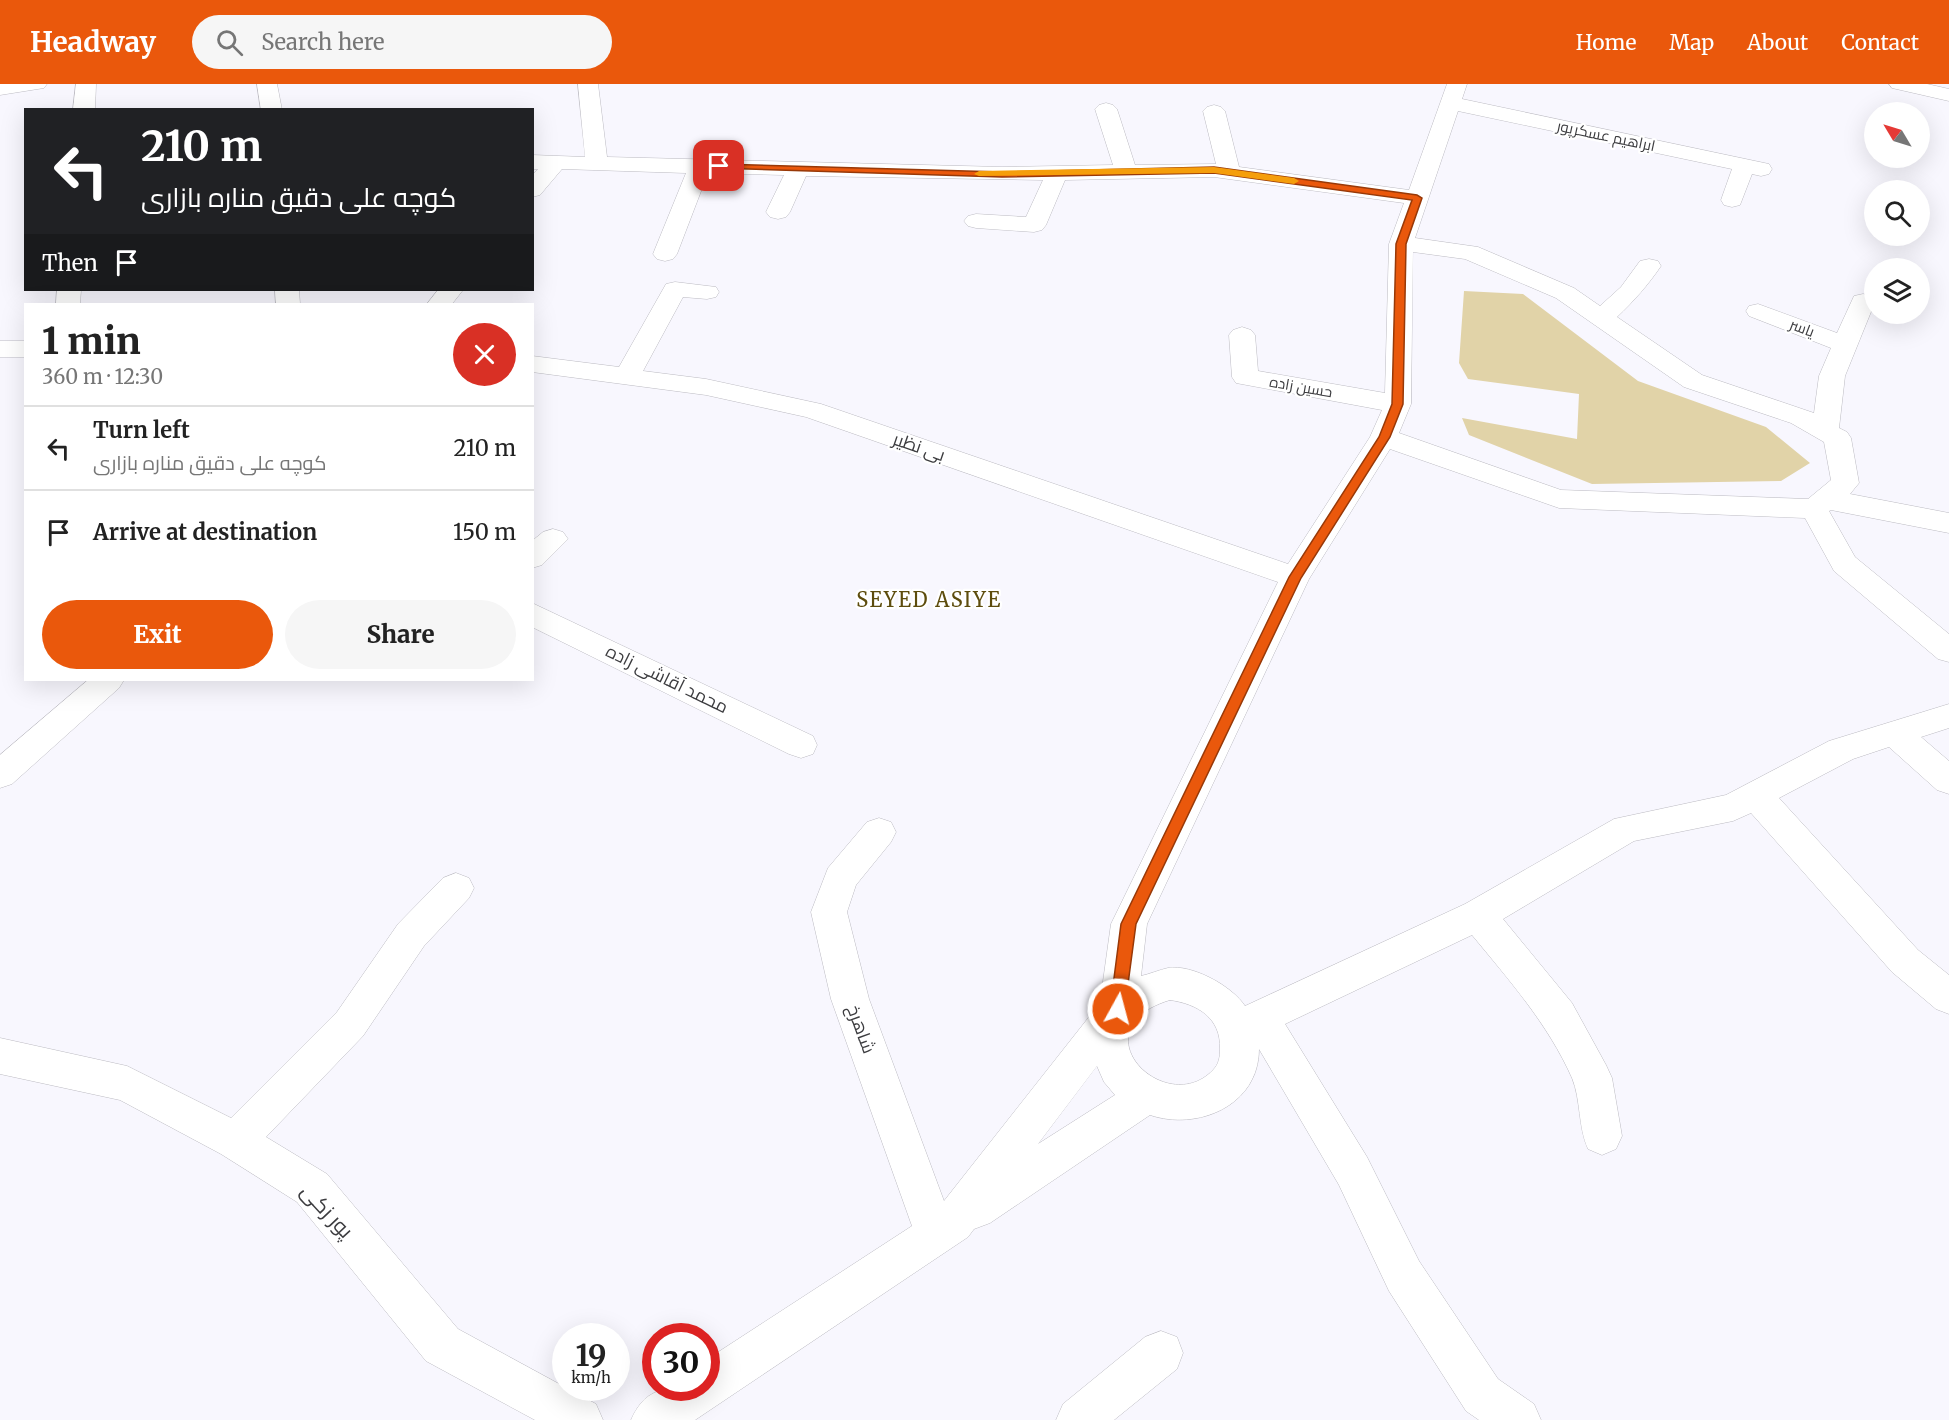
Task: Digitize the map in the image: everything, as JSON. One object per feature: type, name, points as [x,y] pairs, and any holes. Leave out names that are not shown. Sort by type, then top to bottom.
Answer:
[{"type":"street","points":[[0,89],[37,84]]},
{"type":"street","points":[[84,108],[86,84]]},
{"type":"street","points":[[267,84],[272,108]]},
{"type":"street","points":[[588,84],[597,163]]},
{"type":"street","points":[[1899,84],[1949,95]]},
{"type":"street","points":[[1454,93],[1401,244],[1398,404],[1384,437],[1295,577],[1129,924],[1118,1009],[1110,1026],[1109,1046],[1115,1065],[1128,1083],[1146,1096],[1168,1103],[1191,1103],[1212,1096],[1228,1084],[1238,1066],[1248,1022],[1478,915],[1626,829],[1733,807],[1841,750],[1949,716]]},
{"type":"street","name":"ابراهیم عسکرپور","points":[[1454,93],[1752,168],[1732,200]]},
{"type":"street","points":[[1106,109],[1126,172]]},
{"type":"street","points":[[1214,111],[1229,172]]},
{"type":"street","points":[[534,162],[1002,174],[1214,170],[1417,198]]},
{"type":"street","points":[[534,188],[556,162]]},
{"type":"street","points":[[665,254],[700,166]]},
{"type":"street","points":[[778,212],[798,168]]},
{"type":"street","points":[[976,220],[1034,225],[1057,173]]},
{"type":"street","points":[[1401,244],[1470,252],[1566,293],[1693,381],[1800,417],[1837,438],[1845,483],[1820,504]]},
{"type":"street","points":[[1602,318],[1630,292],[1649,266]]},
{"type":"street","points":[[627,376],[675,289],[707,292]]},
{"type":"street","points":[[440,303],[450,291]]},
{"type":"street","points":[[1825,431],[1832,376],[1863,302]]},
{"type":"street","name":"یاسر","points":[[1758,311],[1845,345]]},
{"type":"street","name":"حسین زاده","points":[[1242,335],[1245,377],[1398,404]]},
{"type":"street","points":[[0,348],[24,349]]},
{"type":"street","name":"بی نظیر","points":[[534,364],[706,387],[812,410],[1295,577]]},
{"type":"street","points":[[1384,437],[1559,499],[1820,504],[1949,523]]},
{"type":"street","points":[[1820,504],[1844,564],[1949,651]]},
{"type":"street","name":"محمد آقاشی زاده","points":[[534,615],[801,745]]},
{"type":"street","points":[[0,775],[107,681]]},
{"type":"street","points":[[1895,733],[1949,781]]},
{"type":"street","points":[[1755,795],[1905,961],[1949,997]]},
{"type":"street","name":"شاهرخ","points":[[879,832],[840,878],[829,912],[850,999],[945,1229]]},
{"type":"street","points":[[235,1141],[350,1024],[411,935],[456,888]]},
{"type":"street","points":[[1478,915],[1559,1015],[1592,1078],[1602,1136]]},
{"type":"street","points":[[945,1229],[1131,995],[1149,987],[1170,984],[1191,987],[1211,996],[1226,1010],[1248,1022],[1353,1171],[1404,1276],[1482,1395],[1517,1420]]},
{"type":"street","name":"پور زکی","points":[[0,1056],[127,1083],[235,1141],[312,1188],[442,1345],[580,1420]]},
{"type":"street","points":[[720,1377],[1146,1096]]},
{"type":"street","points":[[1079,1420],[1161,1353]]},
{"type":"street","points":[[654,1420],[683,1401]]},
{"type":"shaded area","points":[[1464,291],[1523,294],[1638,381],[1766,427],[1810,463],[1781,481],[1592,484],[1469,435],[1462,418],[1577,439],[1579,394],[1468,379],[1459,363]]},
{"type":"slow traffic","points":[[979,174],[1214,170],[1294,181]]},
{"type":"district","name":"SEYED ASIYE","points":[[929,600]]},
{"type":"route","points":[[719,166],[1002,174],[1214,170],[1417,198],[1401,244],[1398,404],[1384,437],[1295,577],[1129,924],[1118,1009]]}]
